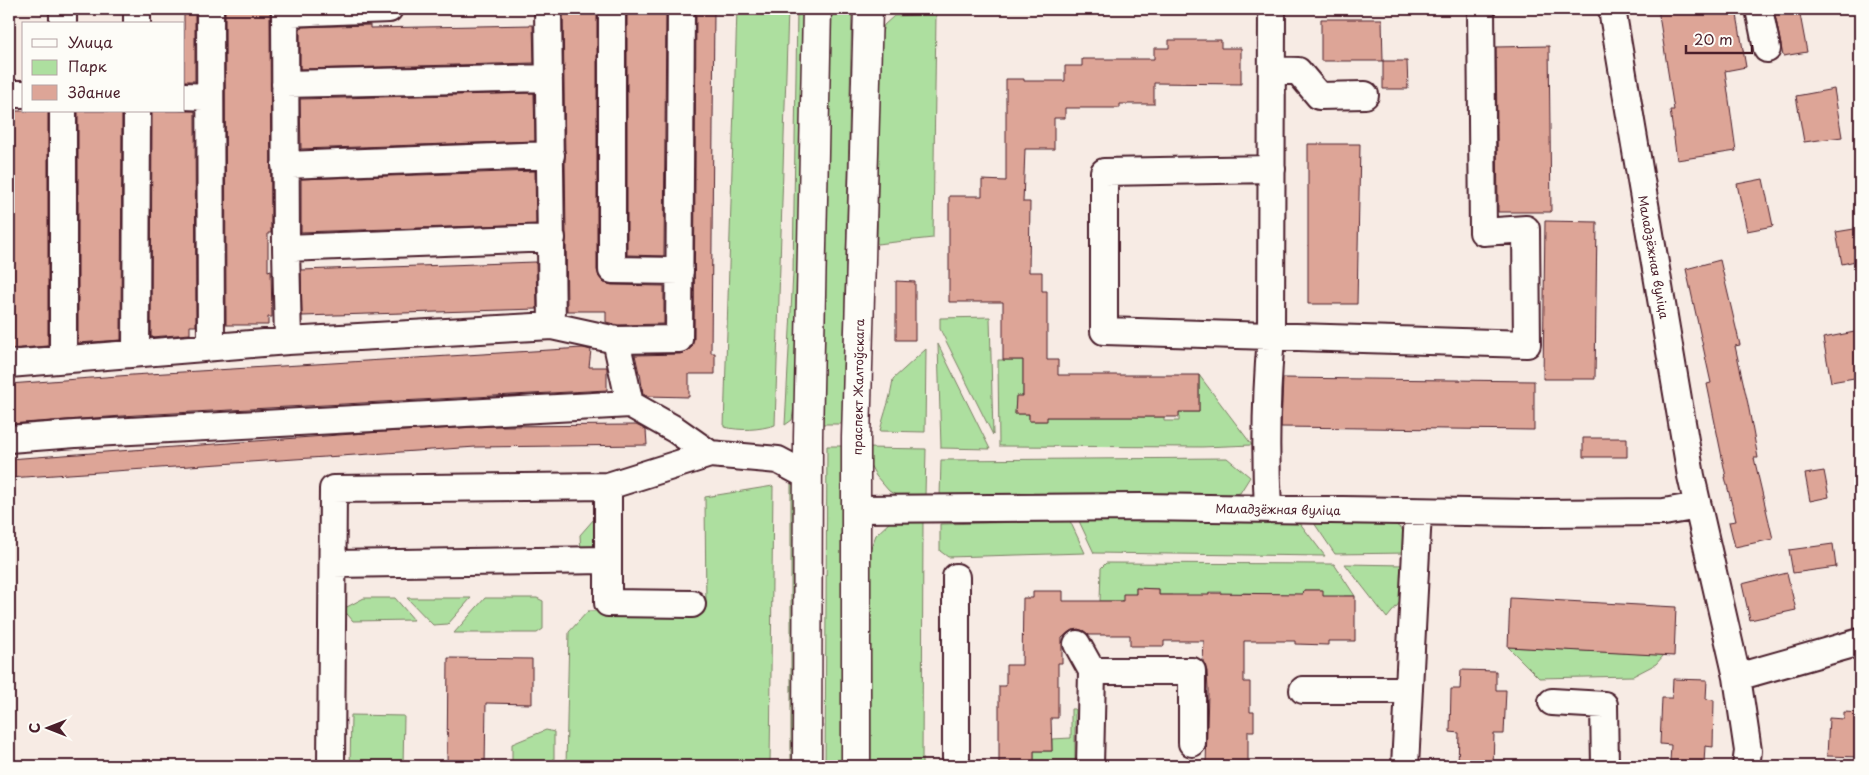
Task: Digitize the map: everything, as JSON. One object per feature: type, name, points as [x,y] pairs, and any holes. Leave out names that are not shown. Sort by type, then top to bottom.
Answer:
[{"type":"main road","points":[[807,766],[808,427],[817,9]]},
{"type":"main road","name":"праспект Жалтоўскага","points":[[856,766],[856,438],[868,9]]},
{"type":"street","points":[[64,9],[64,22]]},
{"type":"street","points":[[137,22],[138,9]]},
{"type":"street","points":[[210,9],[211,347]]},
{"type":"street","points":[[288,341],[285,11],[389,9]]},
{"type":"street","points":[[548,9],[552,326]]},
{"type":"street","points":[[612,9],[612,270],[680,270]]},
{"type":"street","points":[[9,364],[288,341],[552,326],[616,340],[679,339],[681,9]]},
{"type":"street","points":[[1268,509],[1265,454],[1271,337],[1272,9]]},
{"type":"street","points":[[1272,169],[1104,172],[1104,331],[1528,344],[1526,229],[1483,232],[1481,9]]},
{"type":"street","name":"Маладзёжная вуліца","points":[[1612,9],[1690,466],[1737,677],[1748,750],[1746,766]]},
{"type":"street","points":[[1759,9],[1767,48]]},
{"type":"street","points":[[1272,70],[1298,71],[1319,96],[1365,95]]},
{"type":"street","points":[[285,84],[549,78]]},
{"type":"street","points":[[9,94],[22,94]]},
{"type":"street","points":[[185,96],[210,97]]},
{"type":"street","points":[[64,112],[64,359]]},
{"type":"street","points":[[136,353],[137,112]]},
{"type":"street","points":[[285,165],[551,155]]},
{"type":"street","points":[[286,248],[552,238]]},
{"type":"street","points":[[616,340],[630,404]]},
{"type":"street","points":[[9,439],[85,433],[630,404],[676,430],[710,454]]},
{"type":"street","points":[[331,766],[333,489],[608,486],[710,454],[778,460],[808,476]]},
{"type":"street","points":[[608,486],[608,603],[692,604]]},
{"type":"street","name":"Маладзёжная вуліца","points":[[856,509],[1130,507],[1418,512],[1664,512],[1698,506]]},
{"type":"street","points":[[1405,766],[1418,512]]},
{"type":"street","points":[[333,564],[608,560]]},
{"type":"street","points":[[956,577],[956,766]]},
{"type":"street","points":[[1737,677],[1860,642]]},
{"type":"street","points":[[1077,644],[1092,671],[1090,766]]},
{"type":"street","points":[[1092,671],[1192,671],[1192,743]]},
{"type":"street","points":[[1303,690],[1409,690]]},
{"type":"street","points":[[1552,702],[1604,705],[1605,766]]},
{"type":"green space","points":[[737,9],[788,9],[775,425],[750,429],[724,427]]},
{"type":"green space","points":[[797,9],[806,9],[796,393],[792,420],[785,425],[793,273]]},
{"type":"green space","points":[[830,9],[852,9],[842,424],[820,424]]},
{"type":"green space","points":[[936,14],[933,238],[877,244],[881,36],[884,25],[894,16]]},
{"type":"green space","points":[[990,317],[993,435],[940,329],[940,318]]},
{"type":"green space","points":[[938,344],[990,449],[941,448]]},
{"type":"green space","points":[[926,349],[925,432],[880,431],[893,379]]},
{"type":"green space","points":[[998,360],[1023,360],[1023,396],[1016,397],[1015,414],[1029,414],[1029,421],[1046,421],[1047,417],[1164,417],[1164,421],[1179,421],[1179,412],[1199,412],[1199,375],[1252,445],[1202,447],[999,446]]},
{"type":"green space","points":[[827,446],[849,446],[847,766],[825,766]]},
{"type":"green space","points":[[867,448],[926,449],[925,496],[899,497],[889,491],[876,476],[867,459]]},
{"type":"green space","points":[[1227,458],[1250,477],[1240,493],[1227,496],[940,497],[941,460]]},
{"type":"green space","points":[[791,482],[801,491],[802,766],[791,766]]},
{"type":"green space","points":[[773,486],[770,766],[566,766],[569,632],[588,611],[706,608],[705,497]]},
{"type":"green space","points":[[603,518],[601,547],[581,552],[580,535],[594,519]]},
{"type":"green space","points":[[891,521],[923,521],[922,766],[871,766],[870,551],[876,535]]},
{"type":"green space","points":[[1070,521],[1085,553],[948,557],[940,551],[940,524]]},
{"type":"green space","points":[[1079,521],[1299,522],[1325,556],[1094,553]]},
{"type":"green space","points":[[1314,523],[1394,524],[1405,533],[1408,553],[1335,554]]},
{"type":"green space","points":[[1106,563],[1334,564],[1355,596],[1344,596],[1344,604],[1323,598],[1322,590],[1304,590],[1303,598],[1267,594],[1254,603],[1253,593],[1241,593],[1241,603],[1221,602],[1221,592],[1209,592],[1209,603],[1171,602],[1172,595],[1159,595],[1159,589],[1136,588],[1136,594],[1123,601],[1100,601],[1101,568]]},
{"type":"green space","points":[[1345,564],[1406,565],[1405,596],[1387,618]]},
{"type":"green space","points":[[364,598],[395,598],[414,620],[353,621],[343,609]]},
{"type":"green space","points":[[407,598],[471,598],[448,624],[433,625]]},
{"type":"green space","points":[[485,598],[537,598],[543,601],[543,629],[537,633],[454,633]]},
{"type":"green space","points":[[1508,647],[1664,655],[1656,664],[1633,676],[1539,678]]},
{"type":"green space","points":[[1071,709],[1075,709],[1075,766],[1034,765],[1034,751],[1052,751],[1052,739],[1071,738]]},
{"type":"green space","points":[[351,715],[404,716],[403,766],[350,766]]},
{"type":"green space","points":[[546,730],[554,732],[554,766],[512,766],[512,744]]},
{"type":"building","points":[[184,9],[195,9],[195,81],[185,81]]},
{"type":"building","points":[[225,9],[270,9],[271,233],[268,233],[268,271],[271,270],[272,317],[268,317],[268,325],[226,325]]},
{"type":"building","points":[[563,9],[597,9],[597,270],[599,277],[604,283],[612,285],[664,286],[664,324],[618,325],[606,322],[606,311],[567,311]]},
{"type":"building","points":[[627,9],[666,9],[664,256],[627,255]]},
{"type":"building","points":[[696,9],[714,9],[711,353],[715,353],[715,374],[689,374],[689,397],[647,396],[643,394],[635,355],[680,354],[692,347],[694,339]]},
{"type":"building","points":[[1658,9],[1736,9],[1746,67],[1725,71],[1736,151],[1677,160],[1670,110],[1674,110]]},
{"type":"building","points":[[1774,9],[1799,9],[1807,52],[1783,56]]},
{"type":"building","points":[[1321,19],[1382,19],[1383,61],[1321,61]]},
{"type":"building","points":[[370,25],[370,28],[533,25],[534,63],[300,69],[300,27]]},
{"type":"building","points":[[1169,40],[1221,40],[1221,48],[1241,48],[1241,84],[1154,83],[1154,104],[1120,104],[1120,108],[1065,108],[1065,118],[1054,118],[1054,149],[1025,149],[1023,202],[1030,202],[1029,272],[1042,272],[1042,291],[1047,291],[1047,360],[1058,360],[1058,375],[1199,375],[1199,412],[1179,412],[1179,417],[1047,417],[1047,421],[1029,421],[1029,414],[1015,414],[1016,396],[1023,396],[1023,360],[1003,360],[1003,302],[949,302],[949,196],[982,196],[982,180],[1006,181],[1006,79],[1065,81],[1065,66],[1082,66],[1082,59],[1154,59],[1154,48],[1169,48]]},
{"type":"building","points":[[1549,46],[1551,212],[1498,212],[1496,47]]},
{"type":"building","points":[[1383,61],[1407,61],[1408,89],[1383,89]]},
{"type":"building","points":[[1834,89],[1842,137],[1804,142],[1796,96]]},
{"type":"building","points":[[534,93],[535,141],[301,149],[300,99]]},
{"type":"building","points":[[9,111],[48,112],[48,344],[47,346],[9,349]]},
{"type":"building","points":[[195,111],[196,326],[190,326],[190,334],[151,337],[152,112]]},
{"type":"building","points":[[78,112],[122,112],[121,340],[78,343]]},
{"type":"building","points":[[1308,144],[1360,144],[1357,304],[1308,304]]},
{"type":"building","points":[[535,171],[536,224],[301,232],[301,179]]},
{"type":"building","points":[[1763,179],[1773,226],[1747,231],[1737,184]]},
{"type":"building","points":[[1545,221],[1597,222],[1595,379],[1543,379]]},
{"type":"building","points":[[1860,228],[1860,260],[1842,264],[1836,232]]},
{"type":"building","points":[[1720,260],[1740,345],[1735,346],[1758,458],[1754,458],[1773,539],[1735,547],[1729,522],[1736,521],[1725,477],[1707,384],[1711,383],[1686,269]]},
{"type":"building","points":[[536,262],[537,309],[302,316],[301,270]]},
{"type":"building","points":[[896,281],[915,282],[915,340],[896,340]]},
{"type":"building","points":[[1860,331],[1860,377],[1831,382],[1823,338]]},
{"type":"building","points":[[583,348],[591,350],[589,367],[607,367],[607,390],[137,415],[9,424],[9,384]]},
{"type":"building","points":[[1283,378],[1534,381],[1534,430],[1281,427]]},
{"type":"building","points":[[636,425],[646,430],[647,445],[476,447],[9,478],[9,459],[366,433],[495,426]]},
{"type":"building","points":[[1583,438],[1627,438],[1627,457],[1583,457]]},
{"type":"building","points":[[1824,471],[1829,497],[1810,501],[1805,474]]},
{"type":"building","points":[[1833,544],[1836,567],[1793,573],[1789,550]]},
{"type":"building","points":[[1787,573],[1796,610],[1750,620],[1742,584]]},
{"type":"building","points":[[1136,588],[1159,589],[1159,595],[1209,595],[1209,593],[1303,594],[1304,590],[1323,590],[1323,596],[1355,596],[1355,641],[1328,641],[1328,645],[1295,644],[1295,641],[1244,641],[1244,682],[1250,682],[1250,712],[1254,712],[1254,731],[1248,731],[1248,766],[1206,766],[1208,691],[1207,671],[1203,662],[1204,641],[1164,641],[1164,646],[1130,646],[1130,635],[1089,635],[1078,629],[1070,631],[1062,638],[1062,663],[1058,663],[1058,718],[1051,718],[1052,751],[1034,751],[1034,763],[1028,763],[1028,766],[999,766],[999,686],[1006,686],[1006,665],[1022,665],[1023,598],[1033,598],[1033,591],[1063,591],[1063,601],[1123,601],[1123,594],[1136,594]]},
{"type":"building","points":[[1510,598],[1676,607],[1674,656],[1508,647]]},
{"type":"building","points":[[448,658],[532,659],[532,704],[486,703],[485,766],[447,766]]},
{"type":"building","points":[[1461,670],[1496,671],[1496,690],[1506,690],[1504,734],[1494,734],[1493,766],[1458,766],[1459,733],[1450,732],[1451,689],[1460,689]]},
{"type":"building","points":[[1673,679],[1707,680],[1706,699],[1714,700],[1713,747],[1705,746],[1704,763],[1670,762],[1671,745],[1660,744],[1662,698],[1672,698]]},
{"type":"building","points":[[1844,712],[1860,713],[1860,757],[1827,756],[1829,718],[1844,719]]}]
